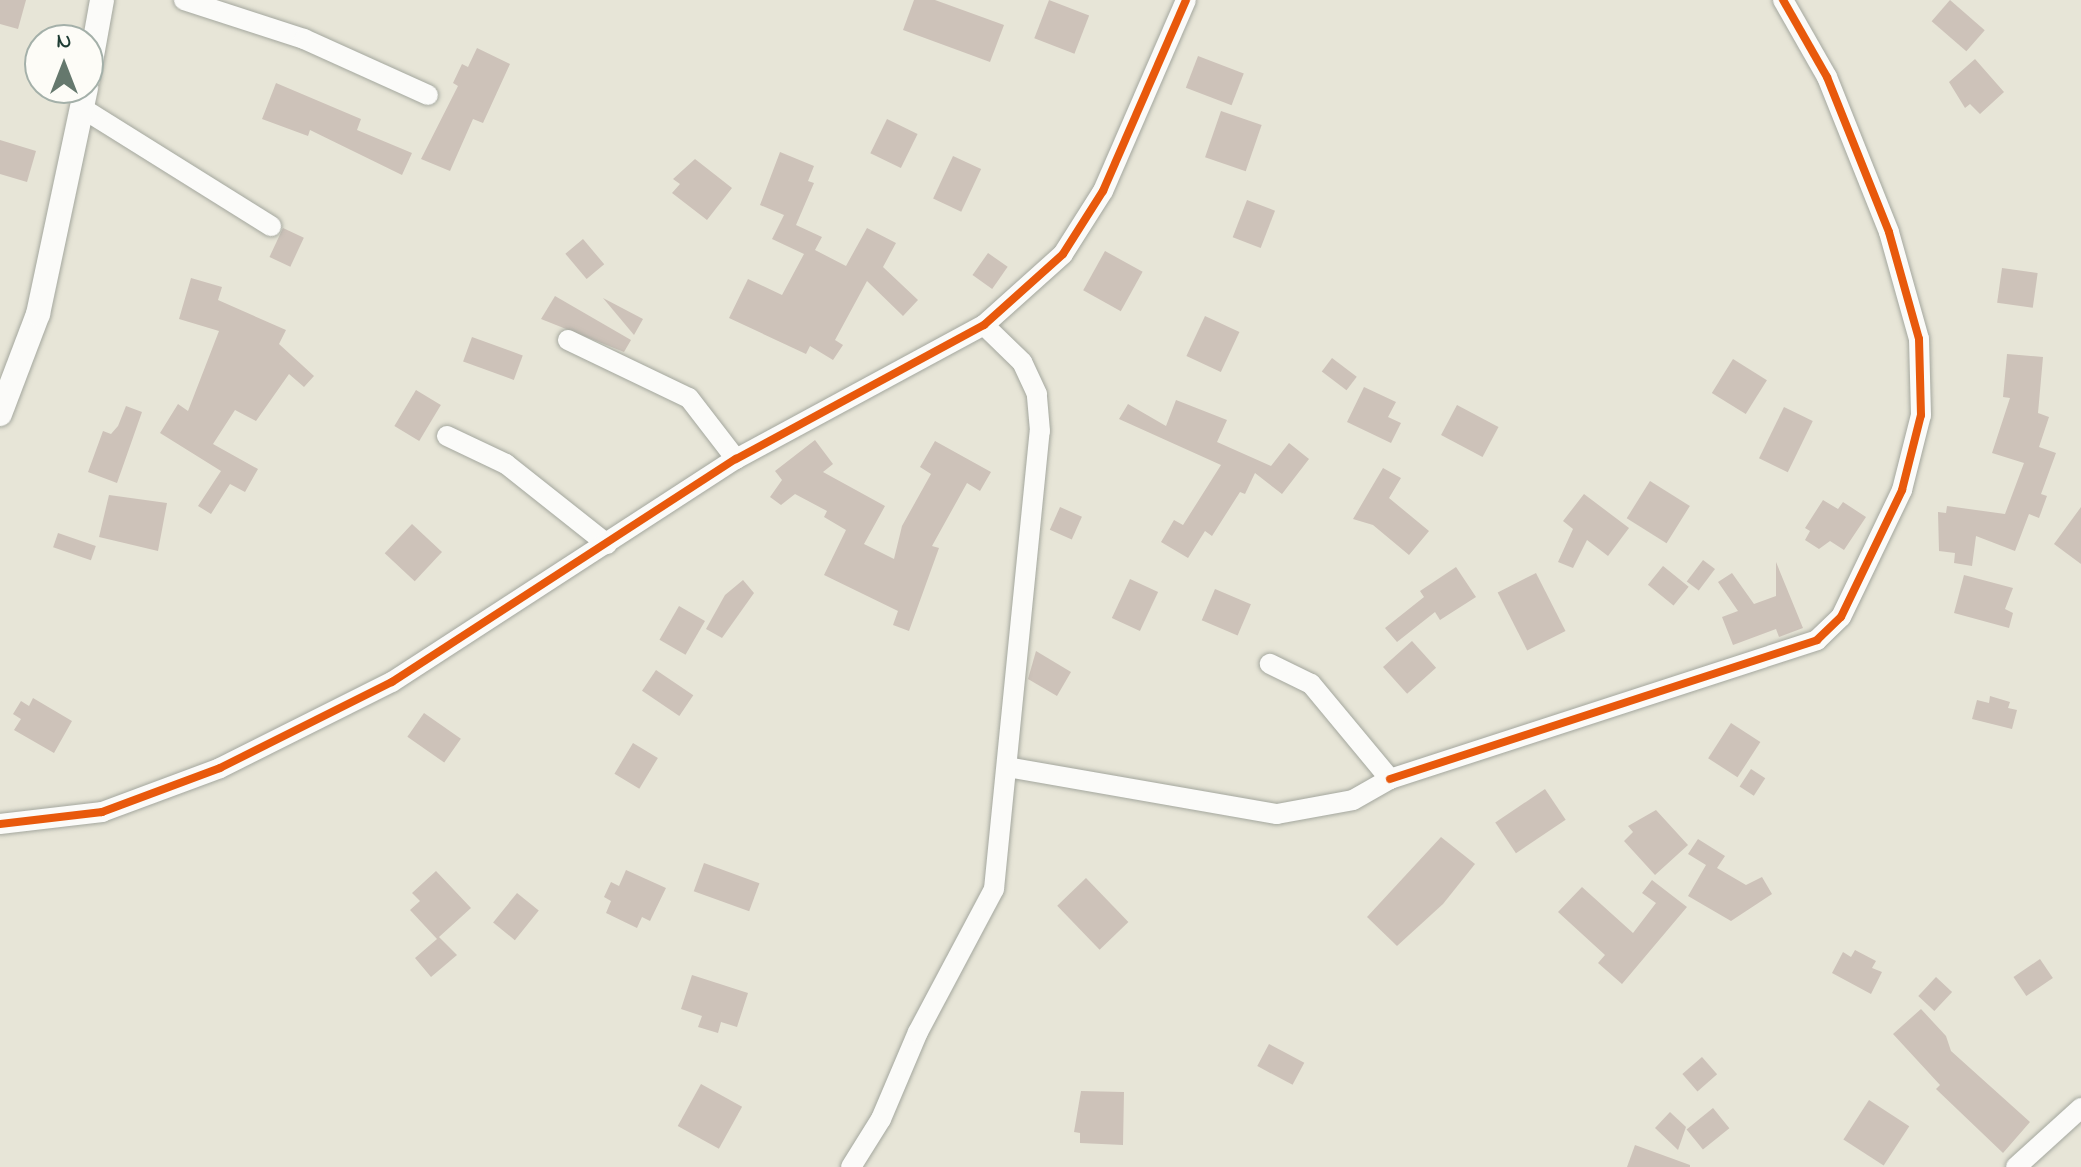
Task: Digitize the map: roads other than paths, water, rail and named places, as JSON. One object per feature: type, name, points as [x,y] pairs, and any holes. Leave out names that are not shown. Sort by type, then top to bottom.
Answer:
[{"type":"street","points":[[98,24],[102,0]]},
{"type":"street","points":[[184,0],[304,39],[428,95]]},
{"type":"street","points":[[0,824],[102,812],[220,768],[392,682],[736,459],[984,325],[1063,254],[1103,191],[1186,0]]},
{"type":"street","points":[[1007,767],[1277,814],[1353,800],[1390,779],[1817,640],[1841,617],[1902,490],[1921,415],[1919,339],[1878,204],[1827,77],[1783,0]]},
{"type":"street","points":[[0,414],[38,314],[83,104]]},
{"type":"street","points":[[93,104],[271,226]]},
{"type":"street","points":[[851,1167],[881,1119],[918,1032],[994,889],[1040,431],[1037,394],[1022,362],[984,325]]},
{"type":"street","points":[[568,340],[689,398],[736,459]]},
{"type":"street","points":[[447,436],[506,464],[607,544]]},
{"type":"street","points":[[1270,664],[1311,684],[1390,779]]},
{"type":"street","points":[[2016,1167],[2081,1108]]}]
